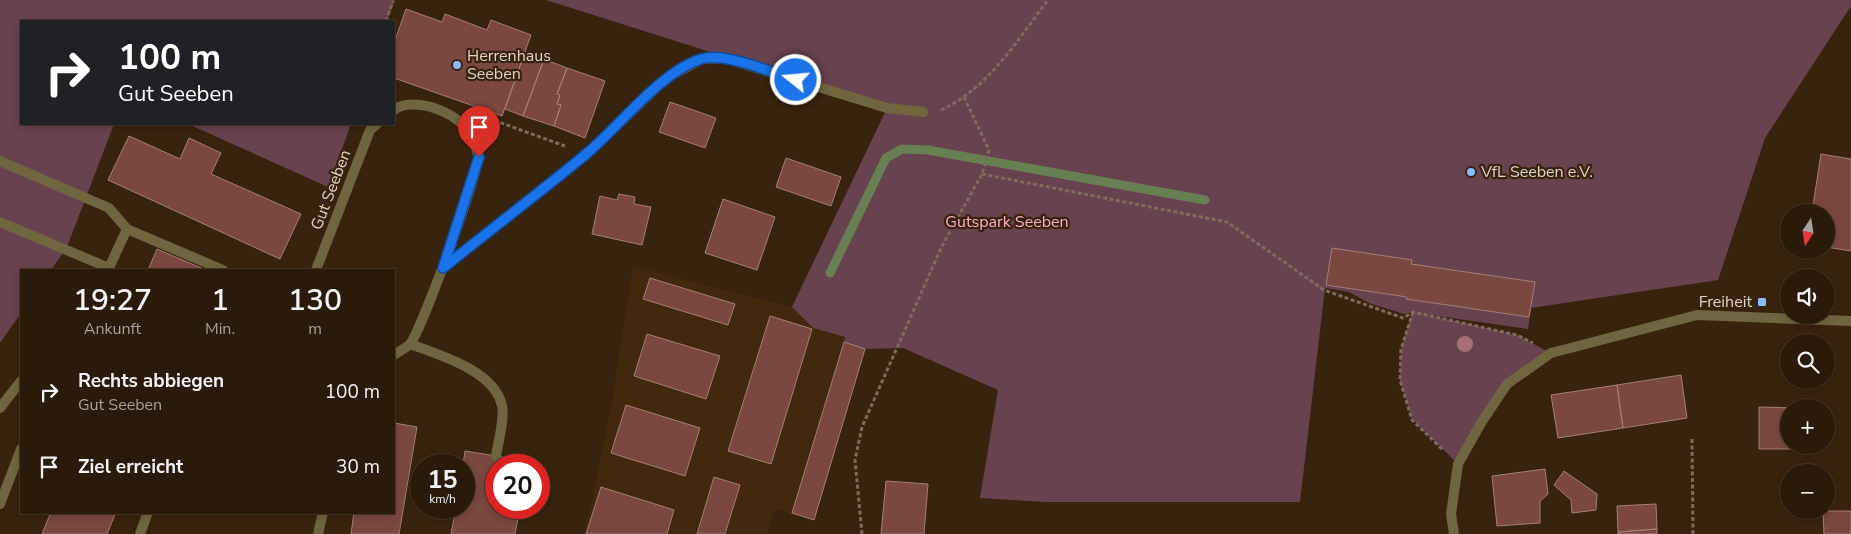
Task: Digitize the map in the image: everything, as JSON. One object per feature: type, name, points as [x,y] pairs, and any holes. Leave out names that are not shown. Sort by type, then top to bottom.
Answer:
[{"type":"street","points":[[443,268],[587,154],[668,77],[702,59],[724,58],[887,108],[923,112]]},
{"type":"street","points":[[395,109],[397,107],[423,104],[452,114],[469,131],[479,157],[443,268],[410,344],[395,354]]},
{"type":"street","name":"Gut Seeben","points":[[316,269],[370,130],[376,125]]},
{"type":"street","points":[[0,161],[109,208],[127,229],[221,269]]},
{"type":"street","points":[[0,222],[108,269],[127,229]]},
{"type":"street","points":[[1454,534],[1451,514],[1458,464],[1481,422],[1507,384],[1551,353],[1696,315],[1851,320]]},
{"type":"street","points":[[410,344],[451,360],[491,383],[503,406],[496,454]]},
{"type":"street","points":[[0,408],[20,382]]},
{"type":"street","points":[[0,504],[20,452]]},
{"type":"street","points":[[140,534],[147,514]]},
{"type":"street","points":[[318,534],[322,514]]},
{"type":"path","points":[[923,112],[937,111],[964,97],[998,65],[1048,0]]},
{"type":"path","points":[[386,20],[393,1]]},
{"type":"path","points":[[862,534],[855,460],[862,427],[942,246],[982,174],[989,150],[964,97]]},
{"type":"path","points":[[480,115],[587,154]]},
{"type":"path","points":[[982,174],[1227,222],[1324,290],[1403,318],[1413,312],[1517,334],[1551,353]]},
{"type":"path","points":[[1413,312],[1402,349],[1400,380],[1412,420],[1458,464]]},
{"type":"path","points":[[1692,439],[1693,534]]},
{"type":"shaded area","points":[[633,266],[792,307],[813,328],[845,337],[844,342],[865,349],[814,520],[775,509],[767,534],[585,534],[612,401]]},
{"type":"green space","points":[[0,0],[395,0],[387,20],[20,20],[20,125],[114,125],[67,247],[52,269],[20,269],[20,314],[0,343]]},
{"type":"green space","name":"Gutspark Seeben","points":[[546,0],[1851,0],[1851,6],[1765,138],[1718,280],[1531,308],[1528,329],[1424,314],[1517,335],[1551,353],[1506,386],[1458,464],[1412,419],[1400,380],[1401,349],[1412,312],[1404,314],[1369,303],[1349,292],[1325,288],[1300,502],[1045,502],[980,498],[998,390],[903,348],[865,349],[844,342],[845,337],[813,328],[792,307],[887,108]]},
{"type":"green space","points":[[190,125],[351,125],[328,187]]},
{"type":"building","name":"Herrenhaus Seeben","points":[[406,9],[442,22],[445,14],[487,30],[491,20],[531,35],[502,116],[395,78],[395,40]]},
{"type":"building","points":[[525,52],[544,59],[523,116],[505,109]]},
{"type":"building","points":[[544,59],[567,68],[557,94],[560,95],[557,104],[561,105],[554,126],[523,116]]},
{"type":"building","points":[[567,68],[605,81],[585,138],[554,126],[561,105],[557,104],[560,95],[557,94]]},
{"type":"building","points":[[670,102],[716,118],[705,148],[659,132]]},
{"type":"building","points":[[129,136],[180,159],[189,138],[221,153],[211,174],[301,214],[280,259],[108,180]]},
{"type":"building","points":[[1821,154],[1851,159],[1851,251],[1835,248],[1835,204],[1813,204]]},
{"type":"building","points":[[786,158],[841,177],[831,206],[776,187]]},
{"type":"building","points":[[619,194],[635,197],[634,204],[651,207],[642,245],[592,234],[600,196],[617,200]]},
{"type":"building","points":[[723,199],[775,217],[757,270],[705,253]]},
{"type":"building","points":[[1332,248],[1412,260],[1411,264],[1535,282],[1529,317],[1326,285]]},
{"type":"building","points":[[157,249],[204,269],[148,269]]},
{"type":"building","points":[[650,278],[735,304],[728,325],[643,299]]},
{"type":"building","points":[[770,316],[812,329],[771,464],[728,451]]},
{"type":"building","points":[[647,334],[720,356],[706,399],[634,376]]},
{"type":"building","points":[[844,342],[865,349],[814,520],[792,513]]},
{"type":"building","points":[[1681,375],[1687,418],[1623,428],[1617,385]]},
{"type":"building","points":[[1617,385],[1623,428],[1558,438],[1551,395]]},
{"type":"building","points":[[626,405],[700,428],[685,476],[611,453]]},
{"type":"building","points":[[1759,407],[1780,408],[1780,449],[1759,449]]},
{"type":"building","points":[[395,423],[417,427],[412,454],[410,454],[410,469],[399,534],[351,534],[354,514],[395,514]]},
{"type":"building","points":[[465,451],[485,454],[485,519],[518,519],[515,534],[451,534],[454,519],[475,519],[475,454],[465,454]]},
{"type":"building","points":[[1545,469],[1548,494],[1540,501],[1540,523],[1497,526],[1492,476]]},
{"type":"building","points":[[1564,471],[1597,494],[1596,510],[1572,513],[1571,500],[1554,485]]},
{"type":"building","points":[[714,477],[740,485],[725,534],[697,534]]},
{"type":"building","points":[[886,481],[928,484],[924,534],[881,534]]},
{"type":"building","points":[[601,487],[674,510],[667,534],[586,534]]},
{"type":"building","points":[[1656,504],[1657,529],[1618,532],[1617,506]]},
{"type":"building","points":[[1835,511],[1851,511],[1851,534],[1824,534],[1823,519],[1835,519]]},
{"type":"building","points":[[50,514],[115,514],[107,534],[42,534]]},
{"type":"building","points":[[1657,529],[1657,534],[1618,534],[1618,532]]},
{"type":"waterway","points":[[830,273],[886,158],[902,149],[928,150],[1205,200]]},
{"type":"place","name":"Herrenhaus Seeben","points":[[457,65]]},
{"type":"place","name":"VfL Seeben e.V.","points":[[1471,172]]},
{"type":"place","name":"Freiheit","points":[[1762,302]]},
{"type":"route","points":[[479,157],[443,268],[587,154],[668,77],[702,59],[724,58],[796,80]]}]
